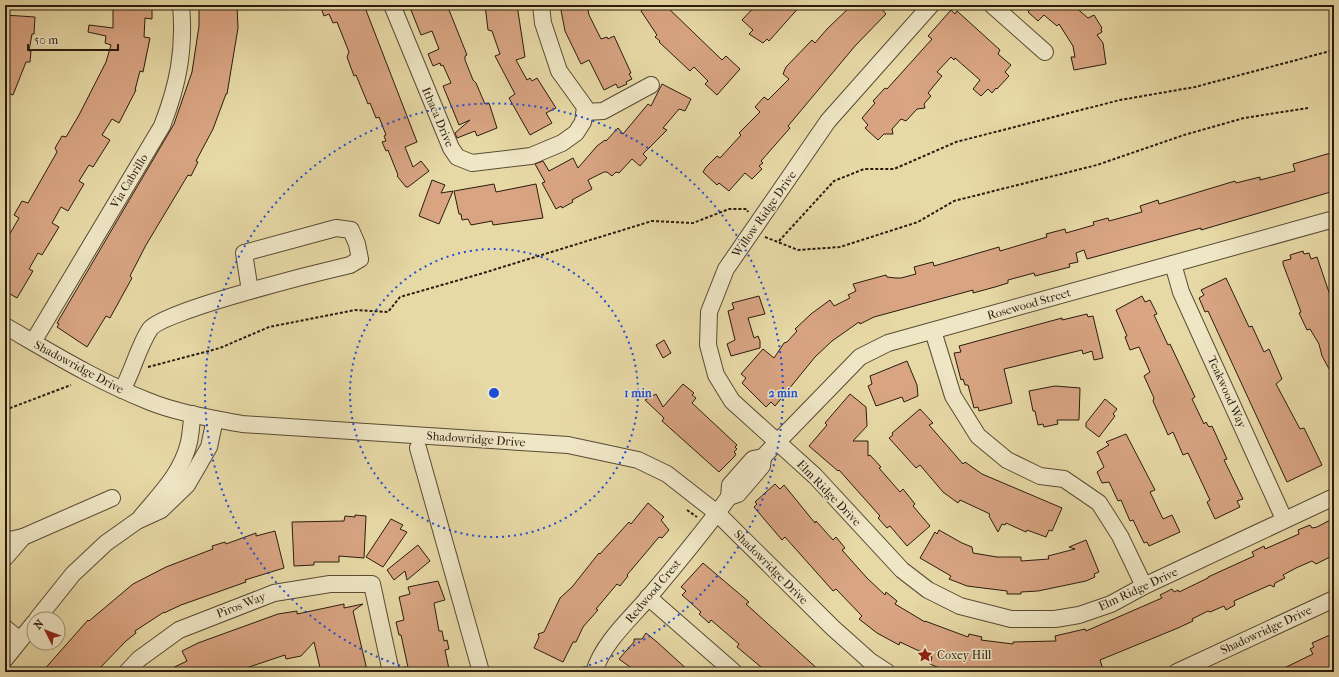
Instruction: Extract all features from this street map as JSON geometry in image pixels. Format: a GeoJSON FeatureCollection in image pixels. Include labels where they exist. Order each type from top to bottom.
{"type":"FeatureCollection","features":[{"type":"Feature","properties":{"kind":"street","name":"Via Cabrillo"},"geometry":{"type":"LineString","coordinates":[[33,342],[162,126],[172,99],[182,59],[184,32],[181,5]]}},
{"type":"Feature","properties":{"kind":"street","name":"Ithaca Drive"},"geometry":{"type":"LineString","coordinates":[[392,5],[451,148],[457,157],[472,163],[531,156],[562,143],[576,133],[583,122],[585,112]]}},
{"type":"Feature","properties":{"kind":"street"},"geometry":{"type":"LineString","coordinates":[[541,5],[543,23],[559,71],[586,107],[585,112],[603,111],[651,84]]}},
{"type":"Feature","properties":{"kind":"street","name":"Willow Ridge Drive"},"geometry":{"type":"LineString","coordinates":[[777,442],[732,401],[716,375],[708,345],[708,312],[726,269],[828,121],[931,5]]}},
{"type":"Feature","properties":{"kind":"street"},"geometry":{"type":"LineString","coordinates":[[992,5],[1045,52]]}},
{"type":"Feature","properties":{"kind":"street","name":"Rosewood Street"},"geometry":{"type":"LineString","coordinates":[[717,513],[729,497],[738,494],[762,466],[763,456],[860,357],[888,343],[933,332],[1334,219]]}},
{"type":"Feature","properties":{"kind":"street"},"geometry":{"type":"LineString","coordinates":[[122,390],[151,328],[162,320],[250,292],[350,265],[360,259],[357,244],[351,230],[336,228],[244,253],[250,292]]}},
{"type":"Feature","properties":{"kind":"street","name":"Teakwood Way"},"geometry":{"type":"LineString","coordinates":[[1173,264],[1181,292],[1284,519]]}},
{"type":"Feature","properties":{"kind":"street","name":"Shadowridge Drive"},"geometry":{"type":"LineString","coordinates":[[5,326],[91,376],[149,402],[215,419],[250,424],[568,445],[638,460],[667,474],[717,513],[833,628],[870,661],[887,672]]}},
{"type":"Feature","properties":{"kind":"street"},"geometry":{"type":"LineString","coordinates":[[933,332],[953,396],[978,436],[1007,460],[1040,476],[1064,479],[1098,503],[1120,536],[1144,586]]}},
{"type":"Feature","properties":{"kind":"street"},"geometry":{"type":"LineString","coordinates":[[137,522],[173,478],[180,467],[189,442],[193,414]]}},
{"type":"Feature","properties":{"kind":"street"},"geometry":{"type":"LineString","coordinates":[[43,611],[73,574],[106,543],[137,522],[161,510],[187,485],[209,447],[215,419]]}},
{"type":"Feature","properties":{"kind":"street","name":"Elm Ridge Drive"},"geometry":{"type":"LineString","coordinates":[[777,442],[815,476],[902,570],[928,590],[960,606],[1011,620],[1055,619],[1079,615],[1111,604],[1144,586],[1284,519],[1334,497]]}},
{"type":"Feature","properties":{"kind":"street"},"geometry":{"type":"LineString","coordinates":[[418,448],[481,672]]}},
{"type":"Feature","properties":{"kind":"street"},"geometry":{"type":"LineString","coordinates":[[173,478],[187,485]]}},
{"type":"Feature","properties":{"kind":"street"},"geometry":{"type":"LineString","coordinates":[[5,541],[23,537],[112,498]]}},
{"type":"Feature","properties":{"kind":"street","name":"Redwood Crest"},"geometry":{"type":"LineString","coordinates":[[594,672],[597,662],[612,639],[717,513]]}},
{"type":"Feature","properties":{"kind":"street"},"geometry":{"type":"LineString","coordinates":[[5,558],[23,537]]}},
{"type":"Feature","properties":{"kind":"street","name":"Piros Way"},"geometry":{"type":"LineString","coordinates":[[127,672],[139,659],[179,630],[274,592],[330,584],[372,584],[391,672]]}},
{"type":"Feature","properties":{"kind":"street"},"geometry":{"type":"LineString","coordinates":[[648,597],[734,672]]}},
{"type":"Feature","properties":{"kind":"street","name":"Shadowridge Drive"},"geometry":{"type":"LineString","coordinates":[[1177,672],[1334,598]]}},
{"type":"Feature","properties":{"kind":"street"},"geometry":{"type":"LineString","coordinates":[[5,628],[20,640]]}},
{"type":"Feature","properties":{"kind":"street"},"geometry":{"type":"LineString","coordinates":[[5,659],[26,633]]}},
{"type":"Feature","properties":{"kind":"path"},"geometry":{"type":"LineString","coordinates":[[779,242],[834,181],[864,169],[894,169],[956,142],[1120,100],[1195,87],[1334,50]]}},
{"type":"Feature","properties":{"kind":"path"},"geometry":{"type":"LineString","coordinates":[[147,367],[220,348],[269,327],[355,310],[388,312],[400,297],[652,221],[693,223],[729,209],[742,208],[746,209],[766,237],[798,250],[840,247],[918,222],[954,201],[1097,165],[1184,135],[1244,118],[1308,108]]}},
{"type":"Feature","properties":{"kind":"path"},"geometry":{"type":"LineString","coordinates":[[5,410],[71,385]]}},
{"type":"Feature","properties":{"kind":"building"},"geometry":{"type":"Polygon","coordinates":[[[320,5],[364,5],[417,142],[405,147],[413,167],[421,161],[429,171],[408,187],[406,187],[397,176],[398,175],[388,150],[386,151],[382,142],[386,141],[384,136],[386,135],[379,117],[376,118],[370,103],[368,104],[356,75],[354,76],[347,57],[349,52],[337,22],[333,23],[329,14],[324,16],[320,5]]]}},
{"type":"Feature","properties":{"kind":"building"},"geometry":{"type":"Polygon","coordinates":[[[409,5],[447,5],[467,55],[465,56],[465,60],[473,80],[476,83],[485,104],[489,103],[497,128],[477,136],[475,131],[457,138],[455,133],[470,120],[459,125],[443,86],[451,83],[443,65],[441,66],[440,63],[433,66],[428,54],[439,49],[432,31],[421,35],[409,5]]]}},
{"type":"Feature","properties":{"kind":"building"},"geometry":{"type":"Polygon","coordinates":[[[485,5],[517,5],[525,57],[516,60],[527,80],[530,78],[532,81],[537,78],[556,108],[546,113],[552,123],[530,135],[509,98],[515,94],[495,56],[500,54],[492,31],[488,30],[485,5]]]}},
{"type":"Feature","properties":{"kind":"building"},"geometry":{"type":"Polygon","coordinates":[[[560,5],[587,5],[589,15],[601,39],[607,37],[608,39],[614,36],[631,73],[629,74],[632,79],[626,82],[627,84],[618,88],[616,84],[604,90],[589,60],[581,64],[565,31],[560,5]]]}},
{"type":"Feature","properties":{"kind":"building"},"geometry":{"type":"Polygon","coordinates":[[[643,5],[665,5],[722,60],[726,56],[740,69],[717,95],[705,84],[708,81],[694,67],[690,71],[659,42],[660,41],[655,37],[657,35],[641,11],[645,8],[643,5]]]}},
{"type":"Feature","properties":{"kind":"building"},"geometry":{"type":"Polygon","coordinates":[[[756,5],[801,5],[769,41],[767,39],[763,43],[749,34],[753,30],[742,20],[756,5]]]}},
{"type":"Feature","properties":{"kind":"building"},"geometry":{"type":"Polygon","coordinates":[[[852,5],[878,5],[886,14],[855,46],[788,126],[790,128],[761,161],[763,163],[759,166],[762,169],[752,179],[745,173],[729,191],[719,183],[717,185],[703,172],[706,167],[717,156],[720,158],[741,135],[739,133],[760,112],[755,107],[764,97],[768,100],[789,79],[783,74],[786,67],[812,40],[815,43],[852,5]]]}},
{"type":"Feature","properties":{"kind":"building"},"geometry":{"type":"Polygon","coordinates":[[[1033,5],[1073,5],[1088,18],[1094,15],[1102,28],[1102,32],[1097,35],[1103,43],[1106,64],[1074,70],[1071,57],[1075,57],[1073,46],[1059,24],[1057,26],[1044,15],[1038,21],[1028,12],[1033,5]]]}},
{"type":"Feature","properties":{"kind":"building"},"geometry":{"type":"Polygon","coordinates":[[[113,6],[152,6],[152,19],[145,18],[144,37],[150,38],[143,72],[140,71],[136,90],[119,123],[112,119],[102,135],[110,140],[93,167],[89,165],[79,181],[84,184],[68,211],[61,207],[52,223],[59,227],[42,255],[38,253],[29,269],[33,271],[17,298],[5,291],[5,242],[19,218],[14,215],[22,201],[28,203],[57,152],[55,148],[62,136],[66,137],[106,62],[111,45],[105,43],[106,36],[88,32],[89,25],[113,28],[113,6]]]}},
{"type":"Feature","properties":{"kind":"building"},"geometry":{"type":"Polygon","coordinates":[[[199,6],[237,6],[238,28],[227,94],[213,129],[196,161],[198,162],[191,176],[188,175],[146,245],[130,276],[132,278],[110,318],[106,316],[87,347],[57,327],[59,324],[57,323],[174,124],[192,72],[199,26],[199,6]]]}},
{"type":"Feature","properties":{"kind":"building"},"geometry":{"type":"Polygon","coordinates":[[[951,10],[955,14],[957,11],[1000,50],[998,54],[1011,65],[1005,72],[1009,76],[992,93],[988,89],[981,96],[973,89],[980,80],[955,58],[954,60],[951,57],[937,72],[942,76],[928,93],[931,96],[924,104],[925,108],[917,109],[906,121],[901,119],[892,129],[893,134],[884,134],[878,140],[865,128],[868,125],[862,118],[875,103],[873,101],[885,88],[887,89],[932,39],[928,36],[951,10]]]}},
{"type":"Feature","properties":{"kind":"building"},"geometry":{"type":"Polygon","coordinates":[[[5,15],[35,17],[34,34],[32,34],[29,51],[31,51],[30,62],[26,62],[13,95],[5,92],[5,15]]]}},
{"type":"Feature","properties":{"kind":"building"},"geometry":{"type":"Polygon","coordinates":[[[662,84],[691,99],[685,111],[679,109],[663,128],[667,130],[643,154],[647,158],[640,166],[632,159],[619,173],[616,172],[612,176],[607,172],[604,172],[588,180],[592,189],[572,200],[573,202],[562,208],[561,206],[556,209],[542,183],[545,182],[535,164],[543,161],[549,171],[573,158],[578,168],[597,146],[605,140],[606,141],[618,128],[623,134],[648,104],[651,106],[662,84]]]}},
{"type":"Feature","properties":{"kind":"building"},"geometry":{"type":"Polygon","coordinates":[[[1334,152],[1334,191],[1201,230],[1201,228],[1087,259],[1084,250],[1076,253],[1078,262],[1069,264],[1070,267],[1035,276],[1034,273],[1008,280],[1008,283],[995,287],[973,293],[973,290],[874,317],[860,324],[859,322],[832,341],[815,357],[775,406],[771,402],[766,407],[742,383],[746,378],[741,374],[763,349],[774,358],[784,343],[787,342],[797,331],[795,329],[811,314],[830,300],[834,306],[850,298],[848,295],[856,291],[853,284],[886,275],[887,277],[901,278],[916,274],[914,267],[933,262],[934,266],[999,247],[1000,251],[1047,237],[1046,234],[1065,229],[1066,233],[1094,225],[1093,222],[1108,218],[1109,221],[1142,212],[1140,206],[1158,200],[1159,204],[1235,181],[1236,183],[1260,177],[1260,180],[1295,171],[1293,164],[1334,152]]]}},
{"type":"Feature","properties":{"kind":"building"},"geometry":{"type":"Polygon","coordinates":[[[432,180],[445,185],[441,193],[453,191],[439,224],[419,216],[432,180]]]}},
{"type":"Feature","properties":{"kind":"building"},"geometry":{"type":"Polygon","coordinates":[[[494,184],[496,192],[536,184],[543,218],[493,225],[492,221],[471,225],[468,219],[462,220],[461,214],[459,214],[454,191],[494,184]]]}},
{"type":"Feature","properties":{"kind":"building"},"geometry":{"type":"Polygon","coordinates":[[[1303,251],[1304,254],[1309,253],[1311,259],[1317,257],[1334,307],[1334,318],[1330,319],[1334,327],[1334,378],[1322,356],[1319,344],[1310,329],[1307,330],[1299,313],[1301,312],[1283,264],[1283,261],[1291,259],[1290,255],[1303,251]]]}},
{"type":"Feature","properties":{"kind":"building"},"geometry":{"type":"Polygon","coordinates":[[[1226,278],[1249,327],[1252,326],[1264,352],[1269,349],[1282,379],[1276,384],[1300,429],[1304,428],[1322,465],[1287,482],[1208,311],[1205,312],[1199,298],[1204,295],[1201,290],[1226,278]]]}},
{"type":"Feature","properties":{"kind":"building"},"geometry":{"type":"Polygon","coordinates":[[[759,296],[765,314],[748,318],[754,338],[758,336],[760,341],[760,348],[731,356],[727,344],[735,340],[728,311],[734,309],[732,303],[759,296]]]}},
{"type":"Feature","properties":{"kind":"building"},"geometry":{"type":"Polygon","coordinates":[[[1142,296],[1145,302],[1150,300],[1157,314],[1154,315],[1168,345],[1170,344],[1195,397],[1192,399],[1204,424],[1206,422],[1209,427],[1212,426],[1227,459],[1224,460],[1243,499],[1237,501],[1240,507],[1215,519],[1207,502],[1210,500],[1188,453],[1183,455],[1173,432],[1168,435],[1144,376],[1150,372],[1139,347],[1130,350],[1125,337],[1127,336],[1116,310],[1142,296]]]}},
{"type":"Feature","properties":{"kind":"building"},"geometry":{"type":"Polygon","coordinates":[[[1087,314],[1088,317],[1093,316],[1103,358],[1094,360],[1092,351],[1083,354],[1082,350],[1004,369],[1012,403],[979,411],[978,407],[974,408],[968,385],[965,385],[963,379],[961,380],[954,353],[961,352],[959,346],[1062,318],[1062,320],[1087,314]]]}},
{"type":"Feature","properties":{"kind":"building"},"geometry":{"type":"Polygon","coordinates":[[[664,340],[671,353],[663,358],[656,345],[664,340]]]}},
{"type":"Feature","properties":{"kind":"building"},"geometry":{"type":"Polygon","coordinates":[[[907,361],[917,385],[918,396],[904,402],[902,397],[876,406],[868,386],[872,384],[870,376],[907,361]]]}},
{"type":"Feature","properties":{"kind":"building"},"geometry":{"type":"Polygon","coordinates":[[[683,384],[694,393],[692,395],[696,398],[692,403],[737,445],[735,447],[737,449],[734,452],[736,454],[734,457],[719,472],[662,421],[664,418],[645,400],[656,394],[663,407],[683,384]]]}},
{"type":"Feature","properties":{"kind":"building"},"geometry":{"type":"Polygon","coordinates":[[[1055,386],[1080,388],[1079,420],[1057,420],[1058,424],[1044,427],[1043,424],[1038,425],[1035,411],[1033,411],[1029,391],[1055,386]]]}},
{"type":"Feature","properties":{"kind":"building"},"geometry":{"type":"Polygon","coordinates":[[[850,394],[866,407],[867,426],[853,441],[868,441],[868,456],[870,455],[881,467],[879,468],[900,492],[903,489],[915,504],[913,506],[930,526],[907,546],[890,526],[887,528],[878,518],[880,516],[839,470],[838,471],[809,446],[827,425],[825,423],[850,394]]]}},
{"type":"Feature","properties":{"kind":"building"},"geometry":{"type":"Polygon","coordinates":[[[1105,399],[1117,409],[1113,414],[1115,416],[1099,437],[1086,427],[1086,423],[1105,399]]]}},
{"type":"Feature","properties":{"kind":"building"},"geometry":{"type":"Polygon","coordinates":[[[920,409],[933,423],[929,425],[963,464],[965,462],[982,474],[1062,508],[1052,531],[1049,530],[1046,537],[1027,530],[1026,532],[1006,523],[1005,525],[1002,524],[998,532],[989,516],[990,514],[960,500],[958,503],[943,492],[920,465],[916,468],[889,438],[893,435],[892,433],[920,409]]]}},
{"type":"Feature","properties":{"kind":"building"},"geometry":{"type":"Polygon","coordinates":[[[1126,434],[1155,490],[1150,492],[1163,519],[1172,515],[1180,532],[1149,546],[1147,542],[1144,543],[1133,520],[1130,521],[1121,500],[1118,501],[1109,482],[1102,483],[1097,472],[1104,467],[1097,452],[1109,445],[1106,442],[1126,434]]]}},
{"type":"Feature","properties":{"kind":"building"},"geometry":{"type":"Polygon","coordinates":[[[775,484],[780,489],[784,485],[815,523],[816,521],[833,540],[836,537],[845,548],[842,550],[867,578],[885,595],[886,592],[897,601],[895,604],[925,622],[968,637],[969,634],[982,637],[981,640],[1013,644],[1013,642],[1056,641],[1055,636],[1085,629],[1086,631],[1162,598],[1160,595],[1172,589],[1174,592],[1178,590],[1179,592],[1254,556],[1252,552],[1264,546],[1265,549],[1299,534],[1298,530],[1310,525],[1312,528],[1317,527],[1334,518],[1334,555],[1316,564],[1312,561],[1296,568],[1283,575],[1285,578],[1275,583],[1274,587],[1270,585],[1234,601],[1235,605],[1226,610],[1224,606],[1210,612],[1208,611],[1192,619],[1193,621],[1178,628],[1100,660],[1104,672],[968,672],[947,668],[946,671],[930,664],[932,657],[900,642],[899,645],[877,633],[859,619],[862,616],[836,589],[833,591],[785,537],[782,540],[754,507],[757,504],[755,502],[775,484]]]}},
{"type":"Feature","properties":{"kind":"building"},"geometry":{"type":"Polygon","coordinates":[[[648,503],[664,517],[661,520],[669,530],[662,538],[659,537],[627,575],[628,576],[620,586],[617,584],[596,609],[598,610],[583,627],[576,642],[573,642],[563,662],[534,648],[539,637],[538,634],[544,632],[560,598],[572,587],[599,553],[600,554],[629,522],[631,524],[648,503]]]}},
{"type":"Feature","properties":{"kind":"building"},"geometry":{"type":"Polygon","coordinates":[[[355,515],[366,516],[364,558],[339,556],[339,562],[314,562],[314,565],[294,566],[292,522],[344,521],[345,516],[355,517],[355,515]]]}},
{"type":"Feature","properties":{"kind":"building"},"geometry":{"type":"Polygon","coordinates":[[[391,519],[403,525],[400,529],[407,532],[383,567],[366,557],[391,519]]]}},
{"type":"Feature","properties":{"kind":"building"},"geometry":{"type":"Polygon","coordinates":[[[939,530],[972,547],[973,553],[997,557],[1021,557],[1021,561],[1049,559],[1048,556],[1075,549],[1069,547],[1086,540],[1099,572],[1094,574],[1095,577],[1086,581],[1038,591],[1021,592],[1021,594],[1007,594],[1007,591],[967,586],[949,579],[951,576],[920,558],[935,532],[937,534],[939,530]]]}},
{"type":"Feature","properties":{"kind":"building"},"geometry":{"type":"Polygon","coordinates":[[[275,531],[284,568],[245,580],[246,582],[164,612],[135,631],[136,633],[126,641],[96,672],[82,672],[78,668],[75,672],[42,672],[61,651],[66,651],[66,645],[88,620],[89,621],[133,584],[166,567],[213,549],[212,546],[225,542],[226,544],[256,533],[256,536],[275,531]]]}},
{"type":"Feature","properties":{"kind":"building"},"geometry":{"type":"Polygon","coordinates":[[[418,545],[430,561],[407,580],[405,571],[394,580],[387,570],[418,545]]]}},
{"type":"Feature","properties":{"kind":"building"},"geometry":{"type":"Polygon","coordinates":[[[703,563],[749,602],[746,604],[821,672],[767,672],[737,647],[739,644],[711,620],[709,623],[699,614],[701,612],[682,595],[686,591],[681,587],[703,563]]]}},
{"type":"Feature","properties":{"kind":"building"},"geometry":{"type":"Polygon","coordinates":[[[438,581],[445,600],[434,603],[439,631],[442,631],[444,641],[447,640],[449,649],[445,650],[449,669],[443,670],[444,672],[409,672],[401,635],[399,635],[396,622],[404,620],[399,597],[410,594],[408,587],[438,581]]]}},
{"type":"Feature","properties":{"kind":"building"},"geometry":{"type":"Polygon","coordinates":[[[344,604],[344,608],[363,604],[353,611],[367,670],[321,672],[314,642],[301,656],[286,659],[285,655],[234,672],[164,672],[187,661],[182,651],[198,643],[278,614],[297,611],[297,614],[344,604]]]}},
{"type":"Feature","properties":{"kind":"building"},"geometry":{"type":"Polygon","coordinates":[[[646,633],[690,672],[637,672],[619,659],[634,642],[634,639],[642,639],[646,633]]]}},
{"type":"Feature","properties":{"kind":"building"},"geometry":{"type":"Polygon","coordinates":[[[1332,634],[1334,639],[1334,672],[1276,672],[1313,654],[1310,649],[1314,647],[1312,643],[1332,634]]]}},
{"type":"Feature","properties":{"kind":"place","name":"Coxey Hill"},"geometry":{"type":"Point","coordinates":[925,655]}}]}
